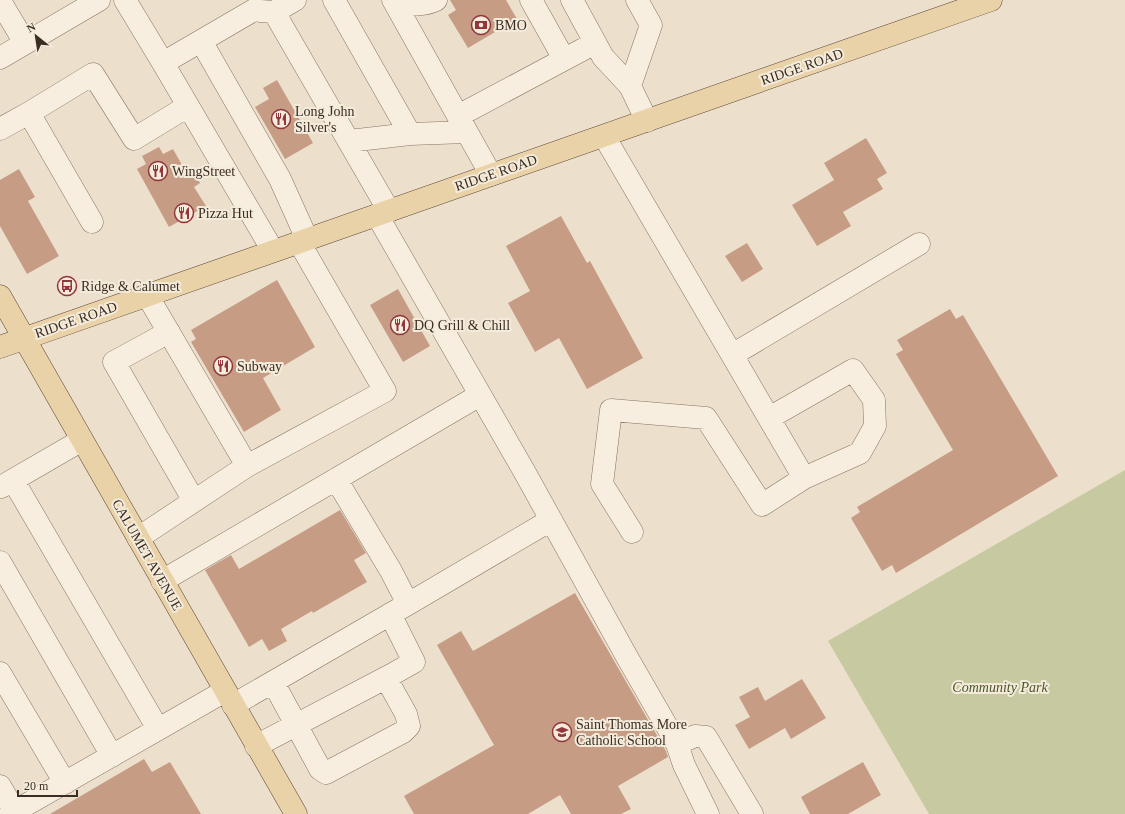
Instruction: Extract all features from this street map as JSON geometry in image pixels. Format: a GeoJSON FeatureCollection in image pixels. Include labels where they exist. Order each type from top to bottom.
{"type":"FeatureCollection","features":[{"type":"Feature","properties":{"kind":"main road","name":"RIDGE ROAD"},"geometry":{"type":"LineString","coordinates":[[0,347],[647,121],[950,7],[991,0]]}},
{"type":"Feature","properties":{"kind":"main road","name":"CALUMET AVENUE"},"geometry":{"type":"LineString","coordinates":[[0,296],[296,814]]}},
{"type":"Feature","properties":{"kind":"lane"},"geometry":{"type":"LineString","coordinates":[[0,58],[99,0]]}},
{"type":"Feature","properties":{"kind":"lane"},"geometry":{"type":"LineString","coordinates":[[125,0],[273,252]]}},
{"type":"Feature","properties":{"kind":"lane"},"geometry":{"type":"LineString","coordinates":[[163,63],[259,7],[295,0]]}},
{"type":"Feature","properties":{"kind":"lane"},"geometry":{"type":"LineString","coordinates":[[334,0],[410,134]]}},
{"type":"Feature","properties":{"kind":"lane"},"geometry":{"type":"LineString","coordinates":[[393,0],[491,175]]}},
{"type":"Feature","properties":{"kind":"lane"},"geometry":{"type":"LineString","coordinates":[[402,0],[411,4],[421,5],[436,0]]}},
{"type":"Feature","properties":{"kind":"lane"},"geometry":{"type":"LineString","coordinates":[[531,0],[564,59]]}},
{"type":"Feature","properties":{"kind":"lane"},"geometry":{"type":"LineString","coordinates":[[572,0],[603,57],[630,86],[647,121]]}},
{"type":"Feature","properties":{"kind":"lane"},"geometry":{"type":"LineString","coordinates":[[630,86],[651,25],[637,0]]}},
{"type":"Feature","properties":{"kind":"lane"},"geometry":{"type":"LineString","coordinates":[[0,1],[25,43]]}},
{"type":"Feature","properties":{"kind":"lane"},"geometry":{"type":"LineString","coordinates":[[259,7],[349,141],[383,213],[480,395],[677,744],[684,765],[708,814]]}},
{"type":"Feature","properties":{"kind":"lane"},"geometry":{"type":"LineString","coordinates":[[138,538],[247,466],[384,391],[303,241],[280,179],[201,41]]}},
{"type":"Feature","properties":{"kind":"lane"},"geometry":{"type":"LineString","coordinates":[[349,141],[410,134],[462,124],[564,59],[595,43]]}},
{"type":"Feature","properties":{"kind":"lane"},"geometry":{"type":"LineString","coordinates":[[0,129],[93,74],[134,139],[188,106]]}},
{"type":"Feature","properties":{"kind":"lane"},"geometry":{"type":"LineString","coordinates":[[29,113],[92,222]]}},
{"type":"Feature","properties":{"kind":"lane"},"geometry":{"type":"LineString","coordinates":[[604,136],[804,478]]}},
{"type":"Feature","properties":{"kind":"lane"},"geometry":{"type":"LineString","coordinates":[[732,355],[919,244]]}},
{"type":"Feature","properties":{"kind":"lane"},"geometry":{"type":"LineString","coordinates":[[148,295],[247,466]]}},
{"type":"Feature","properties":{"kind":"lane"},"geometry":{"type":"LineString","coordinates":[[169,332],[114,362],[194,501]]}},
{"type":"Feature","properties":{"kind":"lane"},"geometry":{"type":"LineString","coordinates":[[632,532],[602,484],[611,410],[706,418],[762,504],[804,478],[860,453],[875,426],[874,400],[853,370],[769,418]]}},
{"type":"Feature","properties":{"kind":"lane"},"geometry":{"type":"LineString","coordinates":[[162,581],[480,395]]}},
{"type":"Feature","properties":{"kind":"lane"},"geometry":{"type":"LineString","coordinates":[[82,440],[6,484],[158,729]]}},
{"type":"Feature","properties":{"kind":"lane"},"geometry":{"type":"LineString","coordinates":[[256,746],[414,662],[399,609],[391,571],[336,479]]}},
{"type":"Feature","properties":{"kind":"lane"},"geometry":{"type":"LineString","coordinates":[[0,786],[13,813],[158,729],[229,698],[273,682],[551,520]]}},
{"type":"Feature","properties":{"kind":"lane"},"geometry":{"type":"LineString","coordinates":[[0,562],[112,756]]}},
{"type":"Feature","properties":{"kind":"lane"},"geometry":{"type":"LineString","coordinates":[[0,673],[65,783]]}},
{"type":"Feature","properties":{"kind":"lane"},"geometry":{"type":"LineString","coordinates":[[273,682],[320,769],[326,773],[403,732],[409,726],[406,714],[386,678]]}},
{"type":"Feature","properties":{"kind":"lane"},"geometry":{"type":"LineString","coordinates":[[677,744],[695,736],[706,737],[752,814]]}},
{"type":"Feature","properties":{"kind":"green space","name":"Community Park"},"geometry":{"type":"Polygon","coordinates":[[[1125,470],[1125,814],[929,814],[828,641],[1125,470]]]}},
{"type":"Feature","properties":{"kind":"building","name":"BMO"},"geometry":{"type":"Polygon","coordinates":[[[450,0],[506,0],[517,19],[468,48],[448,15],[456,10],[450,0]]]}},
{"type":"Feature","properties":{"kind":"building","name":"Long John Silver's"},"geometry":{"type":"Polygon","coordinates":[[[277,80],[313,143],[285,159],[255,107],[269,99],[263,88],[277,80]]]}},
{"type":"Feature","properties":{"kind":"building"},"geometry":{"type":"Polygon","coordinates":[[[866,138],[887,173],[877,179],[883,189],[843,212],[851,226],[817,246],[792,205],[834,180],[824,163],[866,138]]]}},
{"type":"Feature","properties":{"kind":"building"},"geometry":{"type":"Polygon","coordinates":[[[159,147],[163,154],[173,149],[186,172],[192,168],[200,183],[194,187],[206,206],[169,227],[137,169],[146,164],[142,156],[159,147]]]}},
{"type":"Feature","properties":{"kind":"building"},"geometry":{"type":"Polygon","coordinates":[[[19,169],[35,197],[28,201],[59,256],[27,274],[0,226],[0,180],[19,169]]]}},
{"type":"Feature","properties":{"kind":"building"},"geometry":{"type":"Polygon","coordinates":[[[561,216],[587,263],[590,261],[643,358],[587,389],[559,338],[535,352],[508,303],[530,291],[506,246],[561,216]]]}},
{"type":"Feature","properties":{"kind":"building"},"geometry":{"type":"Polygon","coordinates":[[[747,243],[763,269],[742,282],[725,256],[747,243]]]}},
{"type":"Feature","properties":{"kind":"building"},"geometry":{"type":"Polygon","coordinates":[[[277,280],[315,347],[263,378],[281,410],[244,432],[191,342],[196,339],[191,330],[277,280]]]}},
{"type":"Feature","properties":{"kind":"building","name":"DQ Grill & Chill"},"geometry":{"type":"Polygon","coordinates":[[[398,289],[430,346],[403,362],[370,305],[398,289]]]}},
{"type":"Feature","properties":{"kind":"building"},"geometry":{"type":"Polygon","coordinates":[[[950,309],[956,319],[963,315],[1058,476],[896,573],[892,565],[882,571],[851,518],[860,512],[857,507],[953,450],[896,354],[903,350],[897,340],[950,309]]]}},
{"type":"Feature","properties":{"kind":"building"},"geometry":{"type":"Polygon","coordinates":[[[340,510],[366,553],[354,560],[367,582],[313,613],[312,611],[281,629],[287,641],[269,651],[262,639],[249,647],[205,570],[231,555],[239,569],[340,510]]]}},
{"type":"Feature","properties":{"kind":"building"},"geometry":{"type":"Polygon","coordinates":[[[575,593],[666,751],[668,757],[618,786],[631,809],[621,814],[571,814],[560,795],[528,814],[414,814],[404,796],[494,745],[437,645],[461,631],[473,651],[575,593]]]}},
{"type":"Feature","properties":{"kind":"building"},"geometry":{"type":"Polygon","coordinates":[[[802,679],[826,718],[791,739],[785,728],[749,749],[735,725],[750,717],[739,697],[758,687],[765,701],[802,679]]]}},
{"type":"Feature","properties":{"kind":"building"},"geometry":{"type":"Polygon","coordinates":[[[144,759],[152,772],[170,762],[201,814],[50,814],[144,759]]]}},
{"type":"Feature","properties":{"kind":"building"},"geometry":{"type":"Polygon","coordinates":[[[863,762],[881,795],[848,814],[810,814],[801,797],[863,762]]]}},
{"type":"Feature","properties":{"kind":"place","name":"BMO"},"geometry":{"type":"Point","coordinates":[481,25]}},
{"type":"Feature","properties":{"kind":"place","name":"Long John Silver's"},"geometry":{"type":"Point","coordinates":[281,119]}},
{"type":"Feature","properties":{"kind":"place","name":"WingStreet"},"geometry":{"type":"Point","coordinates":[158,171]}},
{"type":"Feature","properties":{"kind":"place","name":"Pizza Hut"},"geometry":{"type":"Point","coordinates":[184,213]}},
{"type":"Feature","properties":{"kind":"place","name":"Ridge & Calumet"},"geometry":{"type":"Point","coordinates":[67,286]}},
{"type":"Feature","properties":{"kind":"place","name":"DQ Grill & Chill"},"geometry":{"type":"Point","coordinates":[400,325]}},
{"type":"Feature","properties":{"kind":"place","name":"Subway"},"geometry":{"type":"Point","coordinates":[223,366]}},
{"type":"Feature","properties":{"kind":"place","name":"Saint Thomas More Catholic School"},"geometry":{"type":"Point","coordinates":[562,732]}}]}
